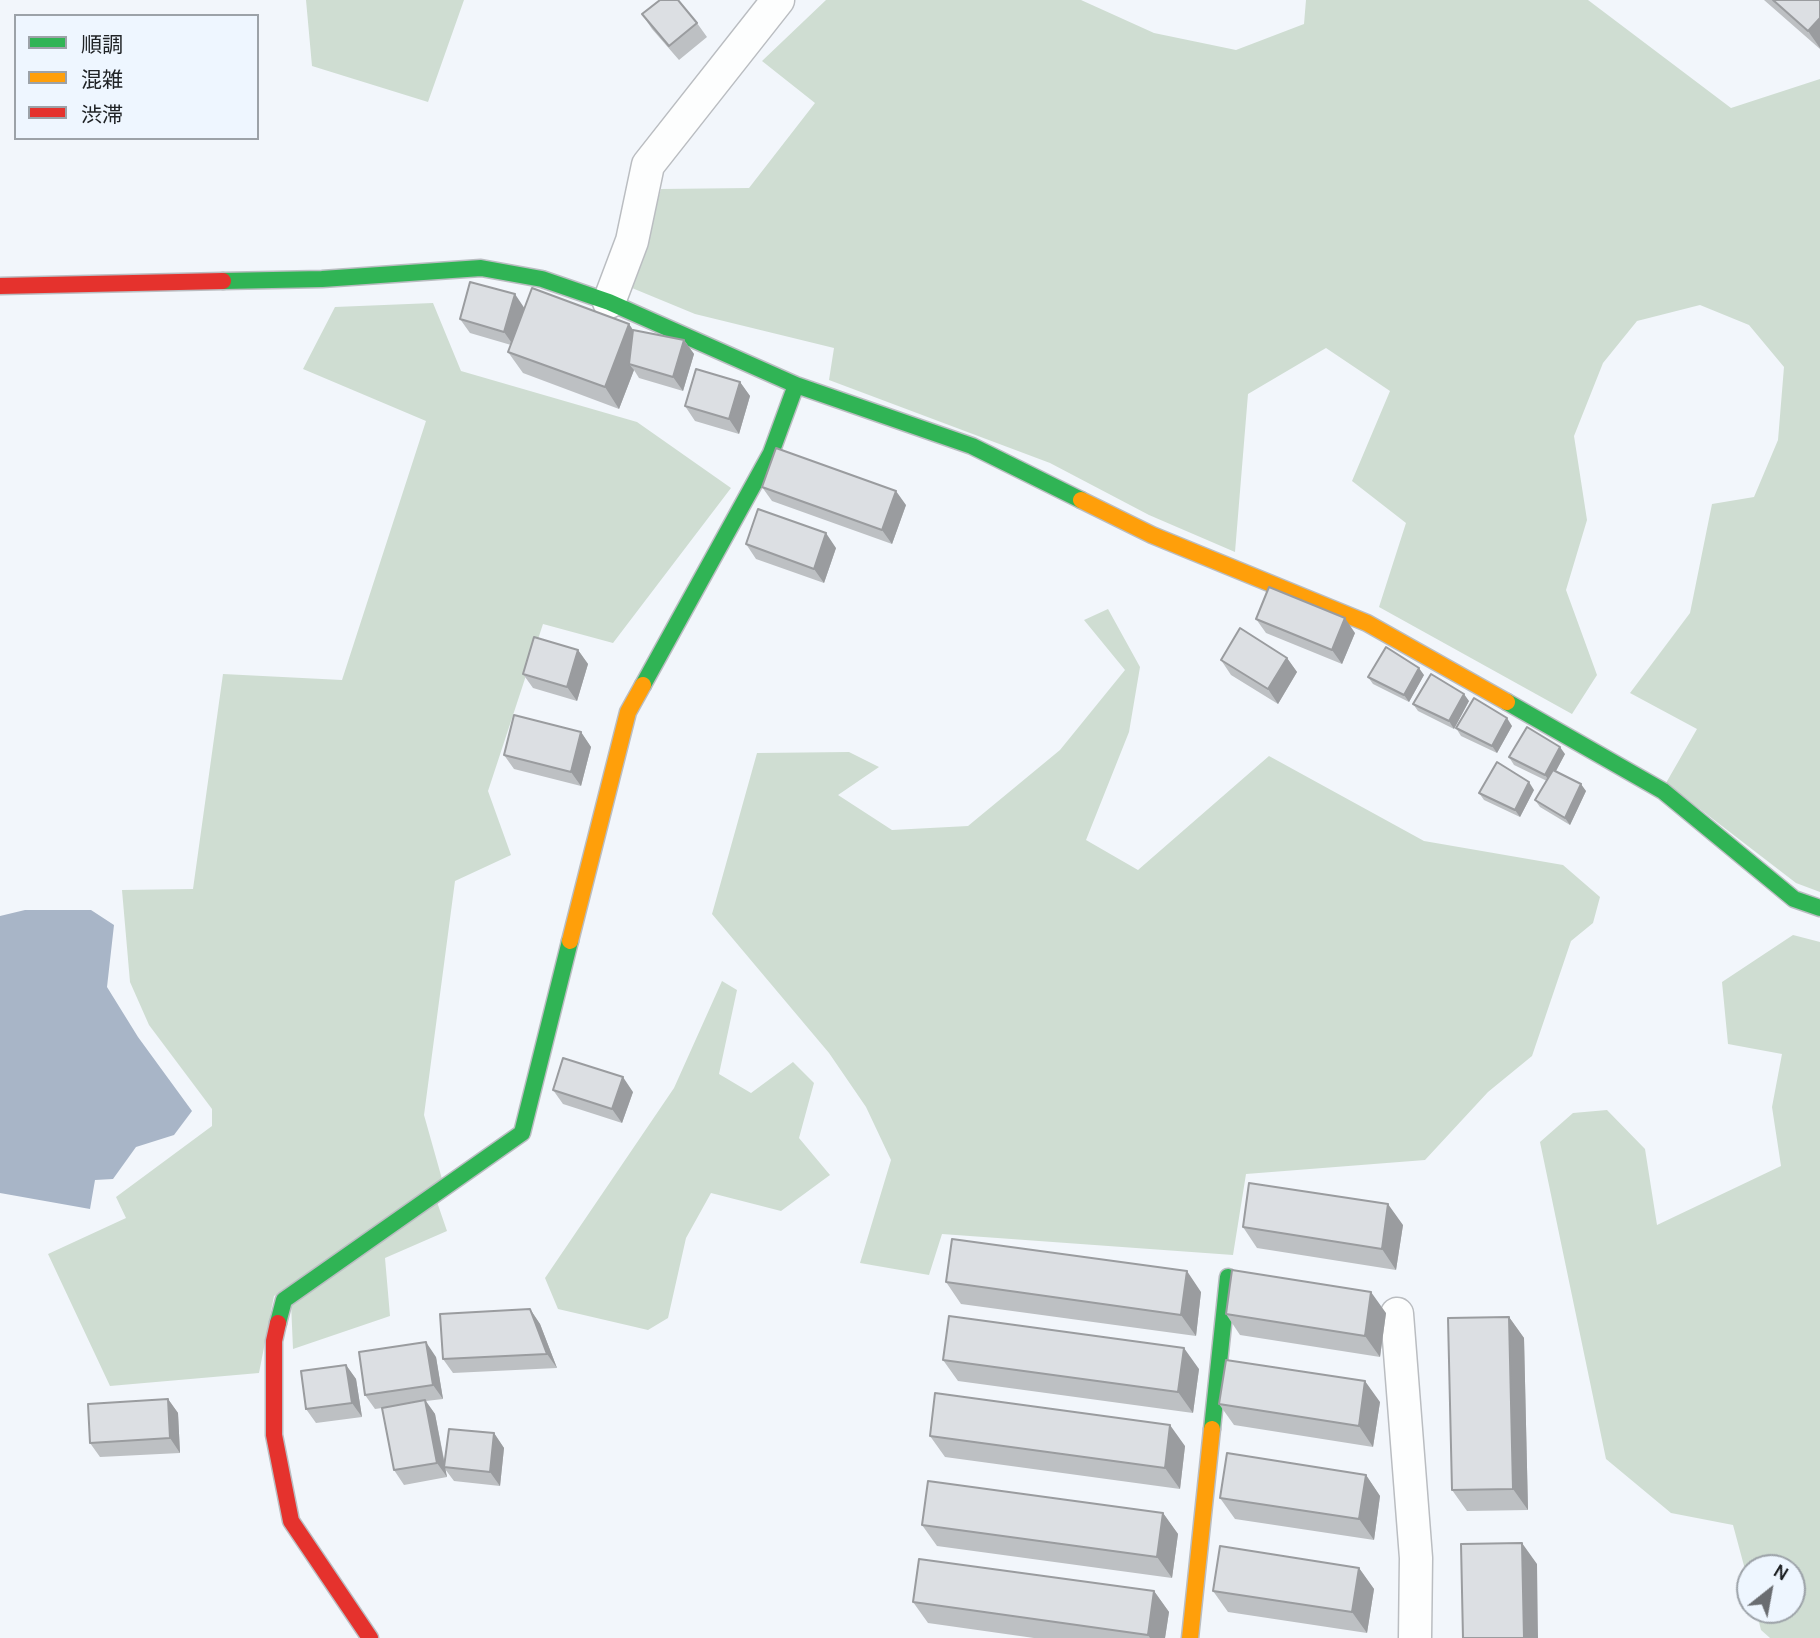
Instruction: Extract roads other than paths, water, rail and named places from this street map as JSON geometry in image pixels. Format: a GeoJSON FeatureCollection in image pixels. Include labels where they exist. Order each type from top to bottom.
{"type":"FeatureCollection","features":[{"type":"Feature","properties":{"kind":"street"},"geometry":{"type":"LineString","coordinates":[[609,302],[632,241],[648,165],[778,0]]}},
{"type":"Feature","properties":{"kind":"street"},"geometry":{"type":"LineString","coordinates":[[0,286],[322,279],[481,268],[542,279],[609,302],[796,385],[972,446],[1152,535],[1367,623],[1663,791],[1794,900],[1820,908]]}},
{"type":"Feature","properties":{"kind":"street"},"geometry":{"type":"LineString","coordinates":[[370,1638],[291,1521],[274,1435],[274,1341],[284,1300],[522,1133],[628,712],[771,453],[796,385]]}},
{"type":"Feature","properties":{"kind":"street"},"geometry":{"type":"LineString","coordinates":[[1190,1638],[1228,1277]]}},
{"type":"Feature","properties":{"kind":"street"},"geometry":{"type":"LineString","coordinates":[[1397,1314],[1416,1558],[1415,1638]]}},
{"type":"Feature","properties":{"kind":"water"},"geometry":{"type":"Polygon","coordinates":[[[25,910],[91,910],[114,925],[107,987],[138,1037],[192,1111],[174,1135],[136,1147],[113,1179],[95,1180],[90,1209],[0,1193],[0,916],[25,910]]]}}]}
